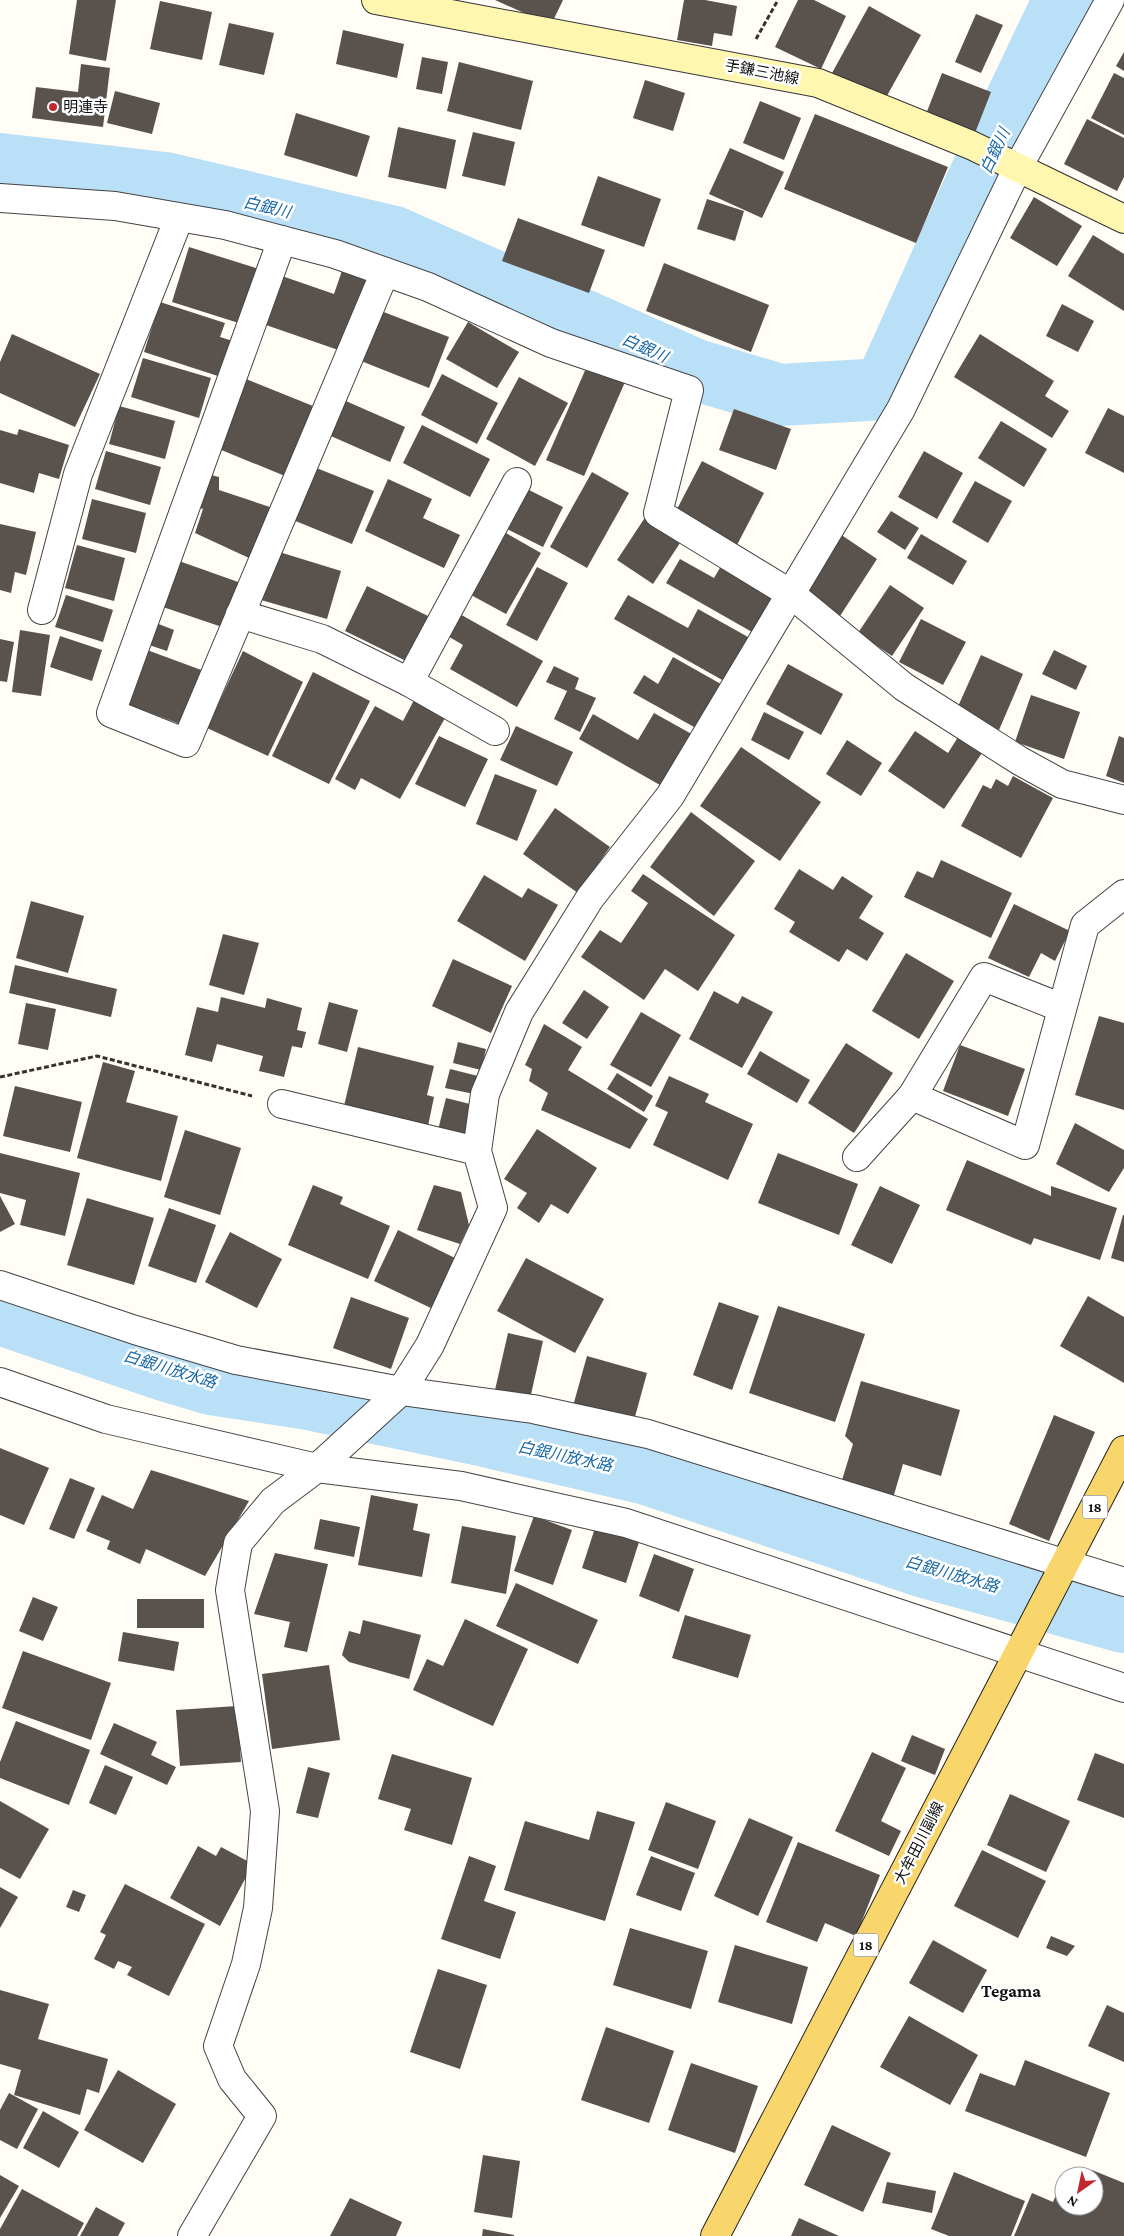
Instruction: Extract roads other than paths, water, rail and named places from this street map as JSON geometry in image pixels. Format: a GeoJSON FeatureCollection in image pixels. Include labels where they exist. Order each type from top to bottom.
{"type":"FeatureCollection","features":[{"type":"Feature","properties":{"kind":"main road","name":"手鎌三池線"},"geometry":{"type":"LineString","coordinates":[[376,0],[414,3],[818,83],[971,145],[1124,219]]}},
{"type":"Feature","properties":{"kind":"main road","name":"大牟田川副線"},"geometry":{"type":"LineString","coordinates":[[715,2236],[1124,1450]]}},
{"type":"Feature","properties":{"kind":"street"},"geometry":{"type":"LineString","coordinates":[[192,2236],[262,2116],[232,2079],[218,2046],[246,1964],[256,1918],[265,1811],[230,1590],[238,1544],[273,1501],[317,1468],[401,1391],[430,1344],[493,1208],[477,1152],[485,1094],[519,1012],[590,898],[670,796],[901,409],[1017,168],[1110,0]]}},
{"type":"Feature","properties":{"kind":"street"},"geometry":{"type":"LineString","coordinates":[[0,198],[114,206],[225,225],[335,254],[428,287],[551,343],[689,390],[658,513],[791,594],[904,686],[1020,761],[1062,784],[1124,800]]}},
{"type":"Feature","properties":{"kind":"street"},"geometry":{"type":"LineString","coordinates":[[42,610],[78,474],[179,218]]}},
{"type":"Feature","properties":{"kind":"street"},"geometry":{"type":"LineString","coordinates":[[282,240],[111,713],[186,743],[385,272]]}},
{"type":"Feature","properties":{"kind":"street"},"geometry":{"type":"LineString","coordinates":[[409,682],[517,482]]}},
{"type":"Feature","properties":{"kind":"street"},"geometry":{"type":"LineString","coordinates":[[240,614],[322,639],[409,682],[495,732]]}},
{"type":"Feature","properties":{"kind":"street"},"geometry":{"type":"LineString","coordinates":[[912,1096],[1025,1146],[1085,924],[1124,894]]}},
{"type":"Feature","properties":{"kind":"street"},"geometry":{"type":"LineString","coordinates":[[856,1157],[912,1096],[984,977],[1062,1008]]}},
{"type":"Feature","properties":{"kind":"street"},"geometry":{"type":"LineString","coordinates":[[282,1104],[477,1152]]}},
{"type":"Feature","properties":{"kind":"street"},"geometry":{"type":"LineString","coordinates":[[0,1285],[135,1330],[236,1360],[401,1391],[533,1408],[648,1434],[1064,1566],[1124,1582]]}},
{"type":"Feature","properties":{"kind":"street"},"geometry":{"type":"LineString","coordinates":[[0,1382],[106,1419],[317,1468],[461,1486],[626,1523],[1021,1647],[1124,1688]]}},
{"type":"Feature","properties":{"kind":"waterway","name":"白銀川"},"geometry":{"type":"LineString","coordinates":[[0,164],[165,183],[394,237],[696,370],[780,395],[884,389],[977,182],[1064,0]]}},
{"type":"Feature","properties":{"kind":"waterway","name":"白銀川放水路"},"geometry":{"type":"LineString","coordinates":[[0,1314],[161,1369],[211,1384],[303,1398],[485,1436],[647,1474],[925,1567],[1124,1622]]}},
{"type":"Feature","properties":{"kind":"place","name":"明連寺"},"geometry":{"type":"Point","coordinates":[53,107]}},
{"type":"Feature","properties":{"kind":"district","name":"Tegama"},"geometry":{"type":"Point","coordinates":[1011,1991]}}]}
